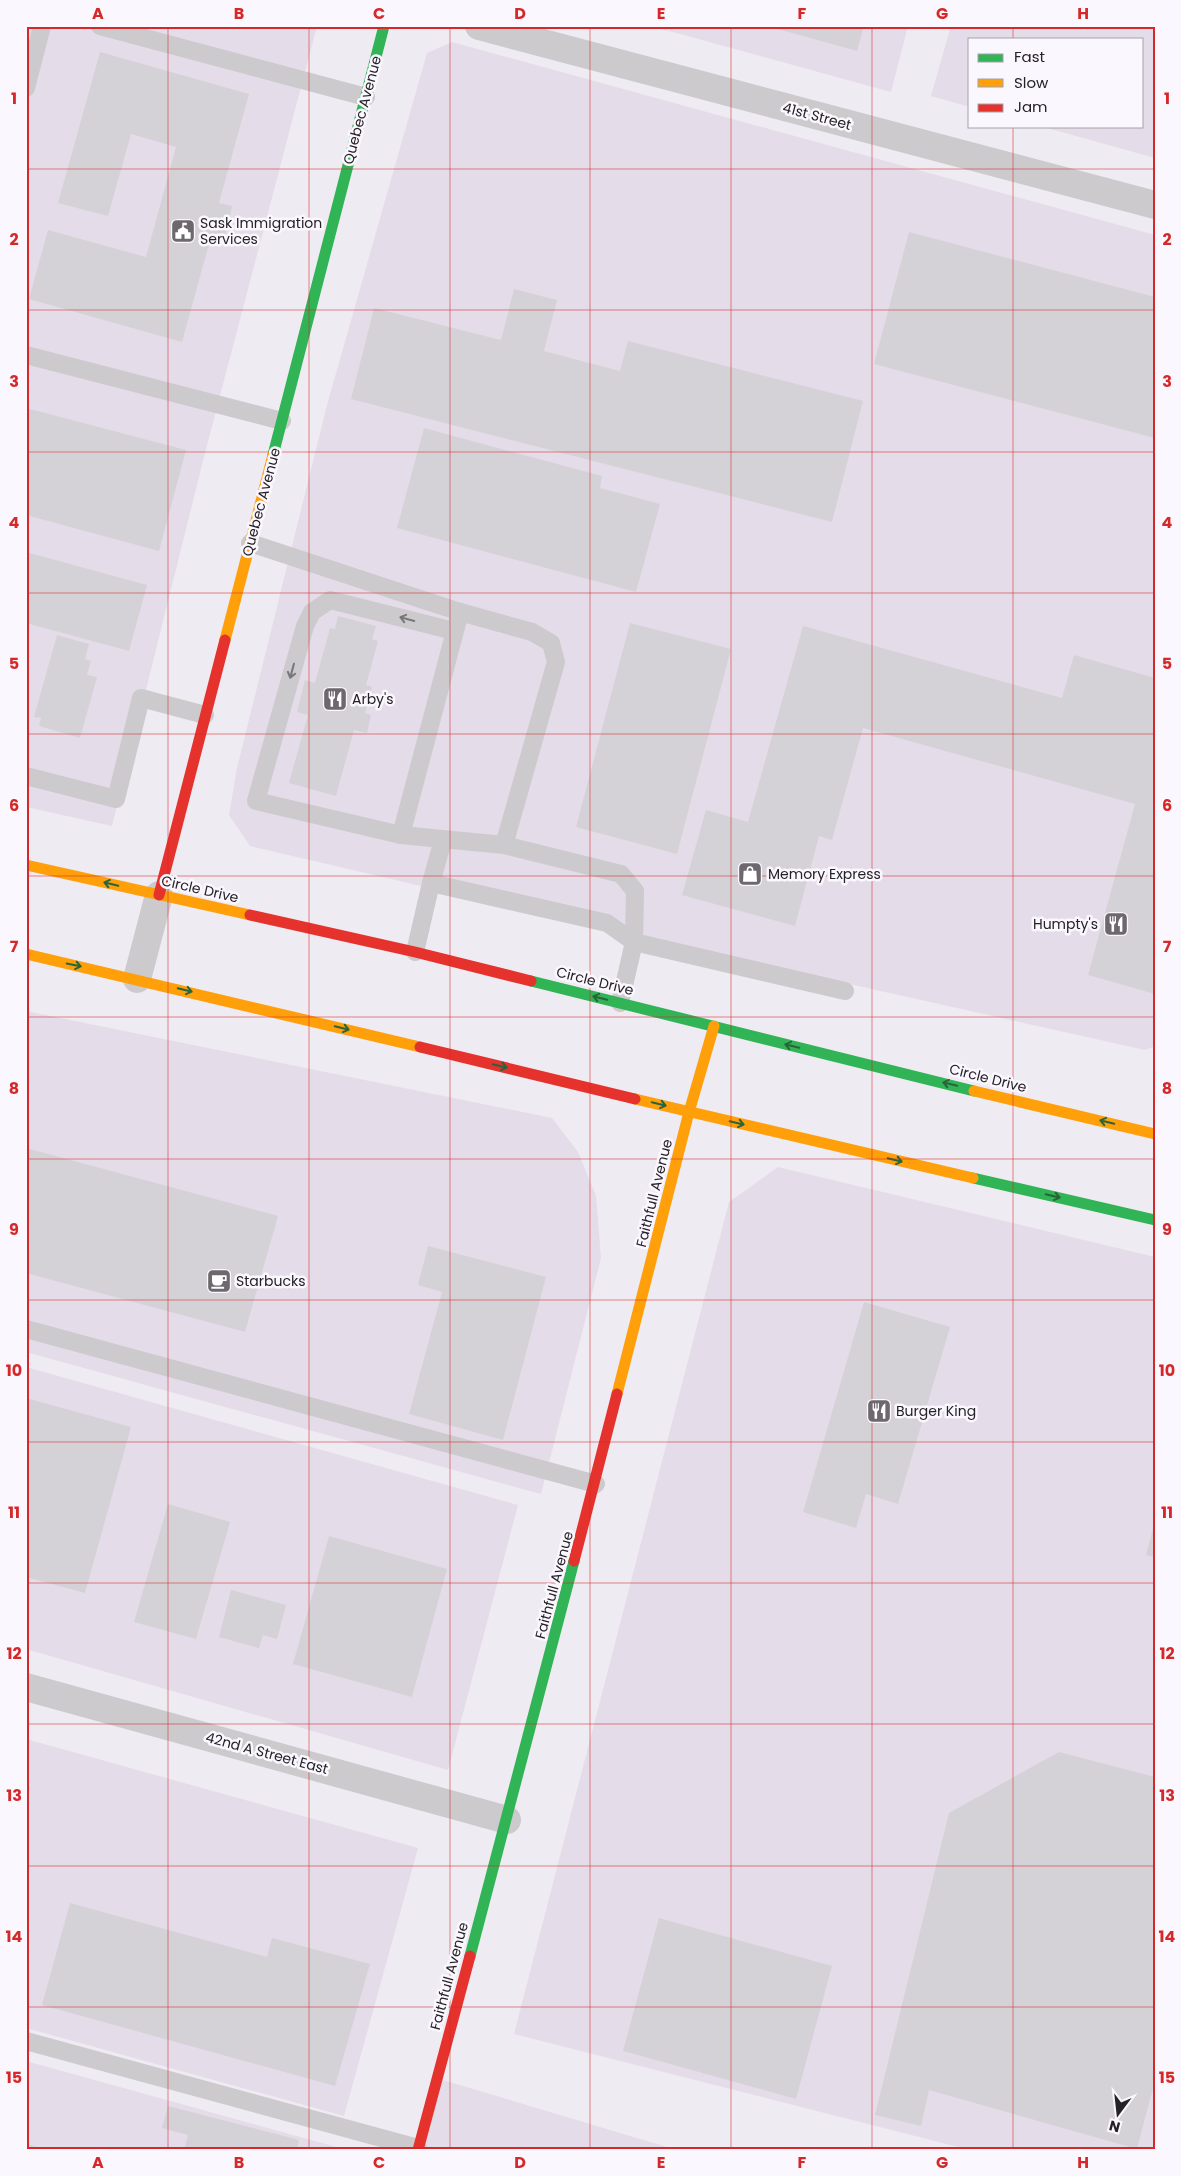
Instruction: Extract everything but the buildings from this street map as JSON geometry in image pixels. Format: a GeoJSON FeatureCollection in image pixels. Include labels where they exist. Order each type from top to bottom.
{"type":"FeatureCollection","features":[{"type":"Feature","properties":{"kind":"main road","name":"Quebec Avenue"},"geometry":{"type":"LineString","coordinates":[[159,895],[384,26]]}},
{"type":"Feature","properties":{"kind":"main road","name":"Circle Drive"},"geometry":{"type":"LineString","coordinates":[[26,865],[415,952],[1155,1134]]}},
{"type":"Feature","properties":{"kind":"main road"},"geometry":{"type":"LineString","coordinates":[[26,954],[137,978],[690,1112],[1155,1220]]}},
{"type":"Feature","properties":{"kind":"main road","name":"Faithfull Avenue"},"geometry":{"type":"LineString","coordinates":[[418,2149],[596,1484],[690,1112],[714,1026]]}},
{"type":"Feature","properties":{"kind":"street","name":"41st Street"},"geometry":{"type":"LineString","coordinates":[[479,26],[1155,205]]}},
{"type":"Feature","properties":{"kind":"street","name":"Quebec Avenue"},"geometry":{"type":"LineString","coordinates":[[137,978],[159,895]]}},
{"type":"Feature","properties":{"kind":"street","name":"42nd A Street East"},"geometry":{"type":"LineString","coordinates":[[26,1687],[507,1820]]}},
{"type":"Feature","properties":{"kind":"lane"},"geometry":{"type":"LineString","coordinates":[[26,88],[42,26]]}},
{"type":"Feature","properties":{"kind":"lane"},"geometry":{"type":"LineString","coordinates":[[100,26],[366,97]]}},
{"type":"Feature","properties":{"kind":"lane"},"geometry":{"type":"LineString","coordinates":[[26,355],[282,421]]}},
{"type":"Feature","properties":{"kind":"lane"},"geometry":{"type":"LineString","coordinates":[[250,543],[538,636],[551,643],[556,662],[504,845]]}},
{"type":"Feature","properties":{"kind":"lane"},"geometry":{"type":"LineString","coordinates":[[454,631],[330,600],[312,612],[305,626],[256,801],[401,835],[504,845],[621,874],[635,891],[634,942],[620,1003]]}},
{"type":"Feature","properties":{"kind":"lane"},"geometry":{"type":"LineString","coordinates":[[401,835],[460,612]]}},
{"type":"Feature","properties":{"kind":"lane"},"geometry":{"type":"LineString","coordinates":[[26,776],[116,799],[141,698],[206,715]]}},
{"type":"Feature","properties":{"kind":"lane"},"geometry":{"type":"LineString","coordinates":[[415,952],[443,840]]}},
{"type":"Feature","properties":{"kind":"lane"},"geometry":{"type":"LineString","coordinates":[[431,883],[607,923],[634,942],[845,990]]}},
{"type":"Feature","properties":{"kind":"lane"},"geometry":{"type":"LineString","coordinates":[[26,1329],[596,1484]]}},
{"type":"Feature","properties":{"kind":"lane"},"geometry":{"type":"LineString","coordinates":[[26,2040],[418,2149]]}},
{"type":"Feature","properties":{"kind":"shaded area"},"geometry":{"type":"Polygon","coordinates":[[[26,26],[317,26],[205,453],[112,826],[26,807],[26,26]]]}},
{"type":"Feature","properties":{"kind":"shaded area"},"geometry":{"type":"Polygon","coordinates":[[[651,26],[908,26],[891,92],[651,26]]]}},
{"type":"Feature","properties":{"kind":"shaded area"},"geometry":{"type":"Polygon","coordinates":[[[951,26],[1155,26],[1155,158],[1047,128],[1144,128],[1144,38],[968,38],[968,106],[931,96],[951,26]]]}},
{"type":"Feature","properties":{"kind":"shaded area"},"geometry":{"type":"Polygon","coordinates":[[[452,42],[1155,235],[1155,1046],[1145,1050],[666,943],[250,846],[229,815],[237,768],[327,405],[427,53],[452,42]]]}},
{"type":"Feature","properties":{"kind":"shaded area"},"geometry":{"type":"Polygon","coordinates":[[[26,1011],[552,1118],[578,1152],[596,1196],[601,1258],[541,1494],[26,1352],[26,1011]]]}},
{"type":"Feature","properties":{"kind":"shaded area"},"geometry":{"type":"Polygon","coordinates":[[[778,1167],[1155,1257],[1155,2150],[970,2150],[514,2034],[729,1202],[778,1167]]]}},
{"type":"Feature","properties":{"kind":"shaded area"},"geometry":{"type":"Polygon","coordinates":[[[26,1367],[518,1505],[448,1770],[26,1649],[26,1367]]]}},
{"type":"Feature","properties":{"kind":"shaded area"},"geometry":{"type":"Polygon","coordinates":[[[26,1739],[418,1848],[344,2116],[26,2028],[26,1739]]]}},
{"type":"Feature","properties":{"kind":"shaded area"},"geometry":{"type":"Polygon","coordinates":[[[26,2061],[340,2148],[340,2150],[26,2150],[26,2061]]]}},
{"type":"Feature","properties":{"kind":"shaded area"},"geometry":{"type":"Polygon","coordinates":[[[436,2078],[677,2150],[417,2150],[436,2078]]]}},
{"type":"Feature","properties":{"kind":"traffic: fast"},"geometry":{"type":"LineString","coordinates":[[273,455],[384,26]]}},
{"type":"Feature","properties":{"kind":"traffic: fast"},"geometry":{"type":"LineString","coordinates":[[531,981],[974,1091]]}},
{"type":"Feature","properties":{"kind":"traffic: fast"},"geometry":{"type":"LineString","coordinates":[[973,1178],[1155,1220]]}},
{"type":"Feature","properties":{"kind":"traffic: fast"},"geometry":{"type":"LineString","coordinates":[[470,1956],[574,1561]]}},
{"type":"Feature","properties":{"kind":"traffic: slow"},"geometry":{"type":"LineString","coordinates":[[225,640],[273,455]]}},
{"type":"Feature","properties":{"kind":"traffic: slow"},"geometry":{"type":"LineString","coordinates":[[26,865],[250,915]]}},
{"type":"Feature","properties":{"kind":"traffic: slow"},"geometry":{"type":"LineString","coordinates":[[26,954],[420,1047]]}},
{"type":"Feature","properties":{"kind":"traffic: slow"},"geometry":{"type":"LineString","coordinates":[[617,1394],[689,1112],[714,1026]]}},
{"type":"Feature","properties":{"kind":"traffic: slow"},"geometry":{"type":"LineString","coordinates":[[974,1091],[1155,1134]]}},
{"type":"Feature","properties":{"kind":"traffic: slow"},"geometry":{"type":"LineString","coordinates":[[635,1099],[973,1178]]}},
{"type":"Feature","properties":{"kind":"traffic: jam"},"geometry":{"type":"LineString","coordinates":[[159,895],[225,640]]}},
{"type":"Feature","properties":{"kind":"traffic: jam"},"geometry":{"type":"LineString","coordinates":[[250,915],[415,952],[531,981]]}},
{"type":"Feature","properties":{"kind":"traffic: jam"},"geometry":{"type":"LineString","coordinates":[[420,1047],[635,1099]]}},
{"type":"Feature","properties":{"kind":"traffic: jam"},"geometry":{"type":"LineString","coordinates":[[574,1561],[617,1394]]}},
{"type":"Feature","properties":{"kind":"traffic: jam"},"geometry":{"type":"LineString","coordinates":[[418,2150],[470,1956]]}},
{"type":"Feature","properties":{"kind":"place","name":"Sask Immigration Services"},"geometry":{"type":"Point","coordinates":[183,231]}},
{"type":"Feature","properties":{"kind":"place","name":"Arby's"},"geometry":{"type":"Point","coordinates":[335,699]}},
{"type":"Feature","properties":{"kind":"place","name":"Memory Express"},"geometry":{"type":"Point","coordinates":[750,874]}},
{"type":"Feature","properties":{"kind":"place","name":"Humpty's"},"geometry":{"type":"Point","coordinates":[1116,924]}},
{"type":"Feature","properties":{"kind":"place","name":"Starbucks"},"geometry":{"type":"Point","coordinates":[219,1281]}},
{"type":"Feature","properties":{"kind":"place","name":"Burger King"},"geometry":{"type":"Point","coordinates":[879,1411]}}]}
